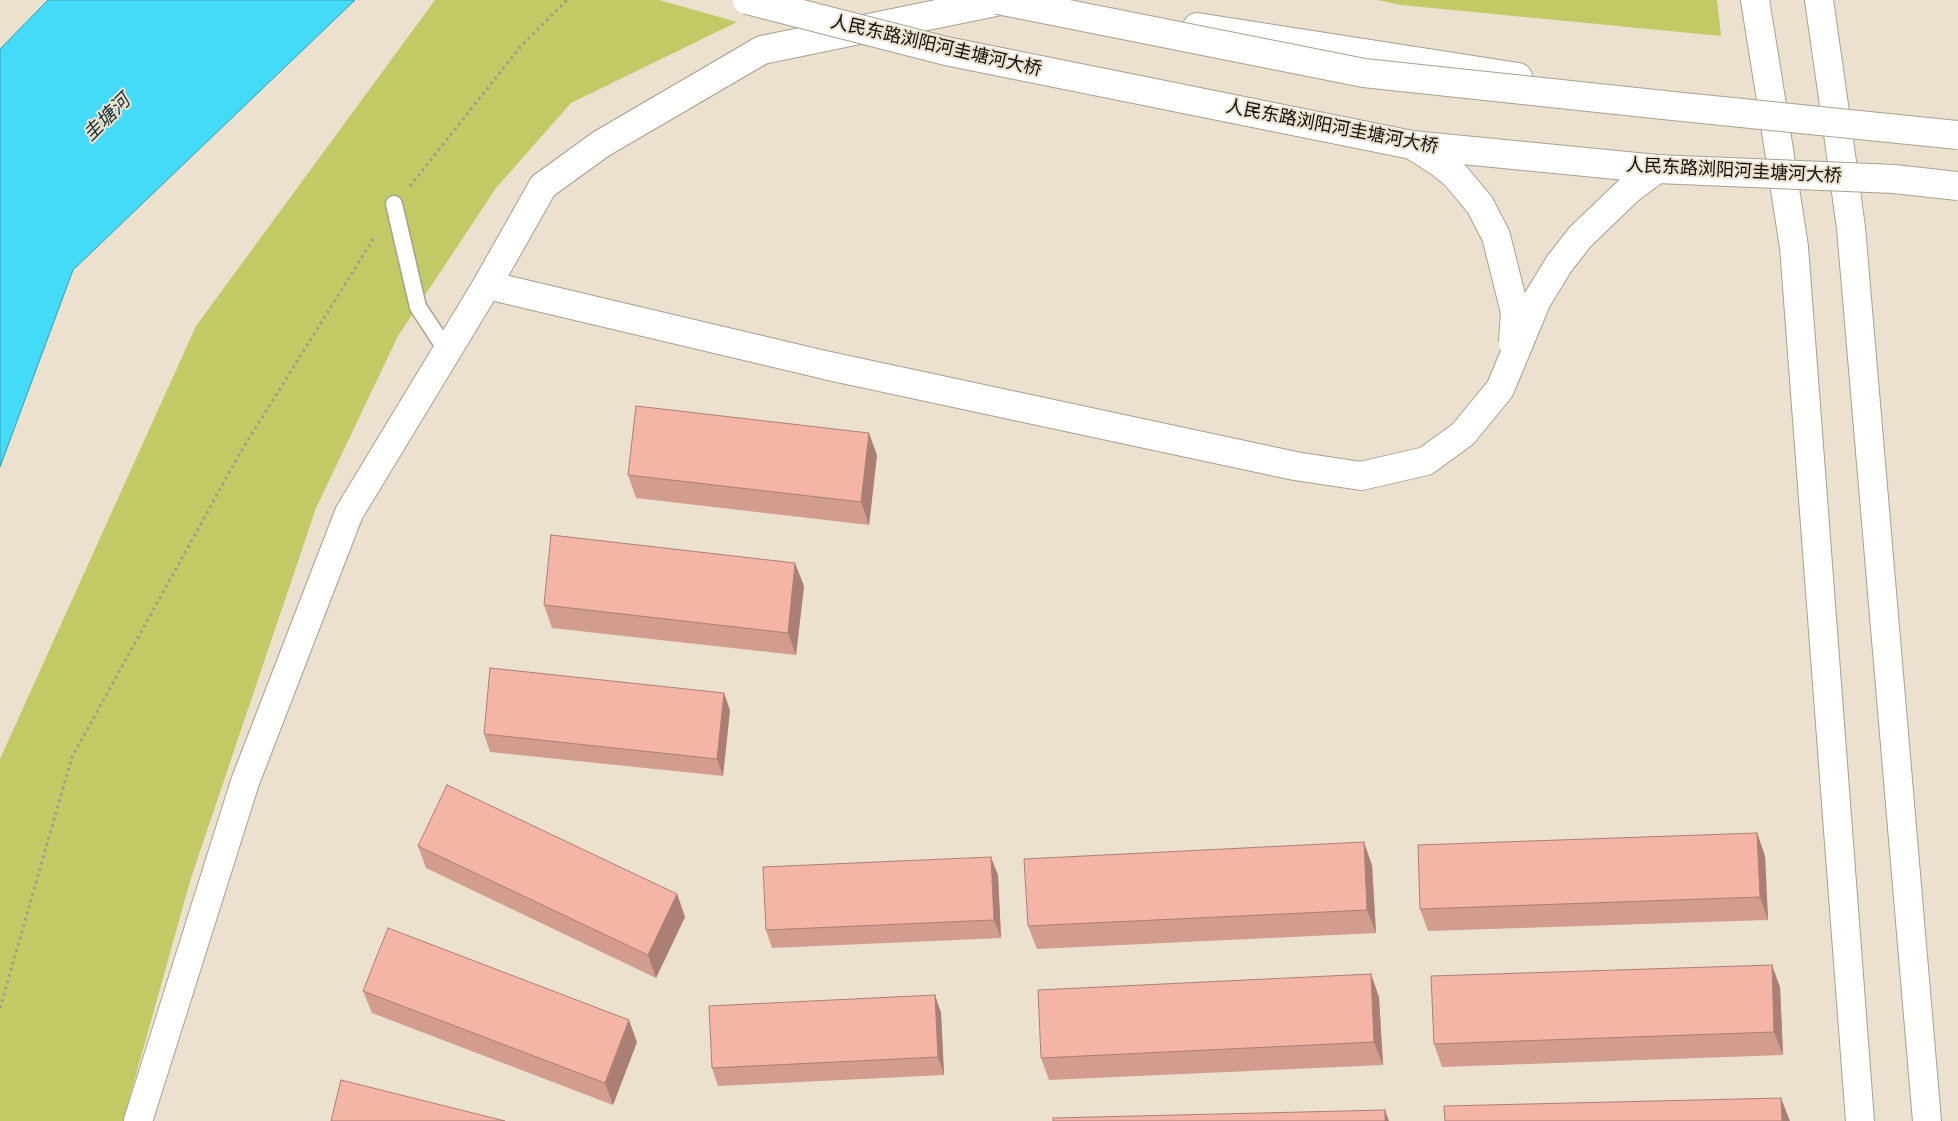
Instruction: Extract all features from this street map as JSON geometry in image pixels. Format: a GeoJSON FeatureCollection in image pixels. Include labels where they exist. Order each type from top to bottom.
{"type":"FeatureCollection","features":[{"type":"Feature","properties":{"kind":"main road","name":"人民东路浏阳河圭塘河大桥"},"geometry":{"type":"LineString","coordinates":[[747,0],[946,51],[1412,145],[1657,169],[1894,179],[1958,186]]}},
{"type":"Feature","properties":{"kind":"main road"},"geometry":{"type":"LineString","coordinates":[[998,0],[1364,73],[1958,135]]}},
{"type":"Feature","properties":{"kind":"main road"},"geometry":{"type":"LineString","coordinates":[[138,1121],[245,782],[349,513],[487,286],[543,186],[601,144],[762,50],[1005,0]]}},
{"type":"Feature","properties":{"kind":"main road"},"geometry":{"type":"LineString","coordinates":[[1023,0],[1774,118],[1958,139]]}},
{"type":"Feature","properties":{"kind":"main road"},"geometry":{"type":"LineString","coordinates":[[1755,0],[1794,247],[1860,1121]]}},
{"type":"Feature","properties":{"kind":"main road"},"geometry":{"type":"LineString","coordinates":[[1819,0],[1851,228],[1927,1121]]}},
{"type":"Feature","properties":{"kind":"main road"},"geometry":{"type":"LineString","coordinates":[[1412,145],[1455,174],[1480,205],[1496,236],[1515,312],[1513,356]]}},
{"type":"Feature","properties":{"kind":"main road"},"geometry":{"type":"LineString","coordinates":[[487,286],[829,366],[1295,466],[1361,476],[1426,461],[1463,434],[1500,389],[1537,300],[1559,264],[1580,237],[1630,189],[1657,169]]}},
{"type":"Feature","properties":{"kind":"lane"},"geometry":{"type":"LineString","coordinates":[[394,204],[418,306],[447,351]]}},
{"type":"Feature","properties":{"kind":"path"},"geometry":{"type":"LineString","coordinates":[[0,1008],[72,757],[240,453],[394,204],[522,46],[567,0]]}},
{"type":"Feature","properties":{"kind":"green space"},"geometry":{"type":"Polygon","coordinates":[[[435,0],[659,0],[737,22],[571,103],[496,188],[398,336],[316,508],[191,878],[123,1121],[0,1121],[0,759],[196,326],[435,0]]]}},
{"type":"Feature","properties":{"kind":"green space"},"geometry":{"type":"Polygon","coordinates":[[[1377,0],[1717,0],[1721,36],[1401,5],[1377,0]]]}},
{"type":"Feature","properties":{"kind":"water","name":"圭塘河"},"geometry":{"type":"Polygon","coordinates":[[[48,0],[355,0],[73,270],[0,467],[0,49],[48,0]]]}},
{"type":"Feature","properties":{"kind":"building"},"geometry":{"type":"Polygon","coordinates":[[[636,406],[869,433],[861,502],[628,475],[636,406]]]}},
{"type":"Feature","properties":{"kind":"building"},"geometry":{"type":"Polygon","coordinates":[[[551,535],[795,563],[788,633],[544,605],[551,535]]]}},
{"type":"Feature","properties":{"kind":"building"},"geometry":{"type":"Polygon","coordinates":[[[490,668],[724,693],[717,759],[484,734],[490,668]]]}},
{"type":"Feature","properties":{"kind":"building"},"geometry":{"type":"Polygon","coordinates":[[[447,785],[677,894],[648,955],[418,846],[447,785]]]}},
{"type":"Feature","properties":{"kind":"building"},"geometry":{"type":"Polygon","coordinates":[[[1757,833],[1760,897],[1420,909],[1418,845],[1757,833]]]}},
{"type":"Feature","properties":{"kind":"building"},"geometry":{"type":"Polygon","coordinates":[[[1364,842],[1367,910],[1028,926],[1024,859],[1364,842]]]}},
{"type":"Feature","properties":{"kind":"building"},"geometry":{"type":"Polygon","coordinates":[[[991,857],[994,920],[766,930],[763,867],[991,857]]]}},
{"type":"Feature","properties":{"kind":"building"},"geometry":{"type":"Polygon","coordinates":[[[388,928],[629,1020],[605,1083],[363,991],[388,928]]]}},
{"type":"Feature","properties":{"kind":"building"},"geometry":{"type":"Polygon","coordinates":[[[1772,965],[1774,1032],[1434,1044],[1431,976],[1772,965]]]}},
{"type":"Feature","properties":{"kind":"building"},"geometry":{"type":"Polygon","coordinates":[[[1371,974],[1374,1042],[1041,1058],[1038,990],[1371,974]]]}},
{"type":"Feature","properties":{"kind":"building"},"geometry":{"type":"Polygon","coordinates":[[[935,995],[938,1057],[712,1068],[709,1006],[935,995]]]}},
{"type":"Feature","properties":{"kind":"building"},"geometry":{"type":"Polygon","coordinates":[[[341,1080],[505,1121],[331,1121],[341,1080]]]}},
{"type":"Feature","properties":{"kind":"building"},"geometry":{"type":"Polygon","coordinates":[[[1781,1098],[1782,1121],[1445,1121],[1444,1106],[1781,1098]]]}},
{"type":"Feature","properties":{"kind":"building"},"geometry":{"type":"Polygon","coordinates":[[[1385,1110],[1385,1121],[1053,1121],[1053,1118],[1385,1110]]]}}]}
